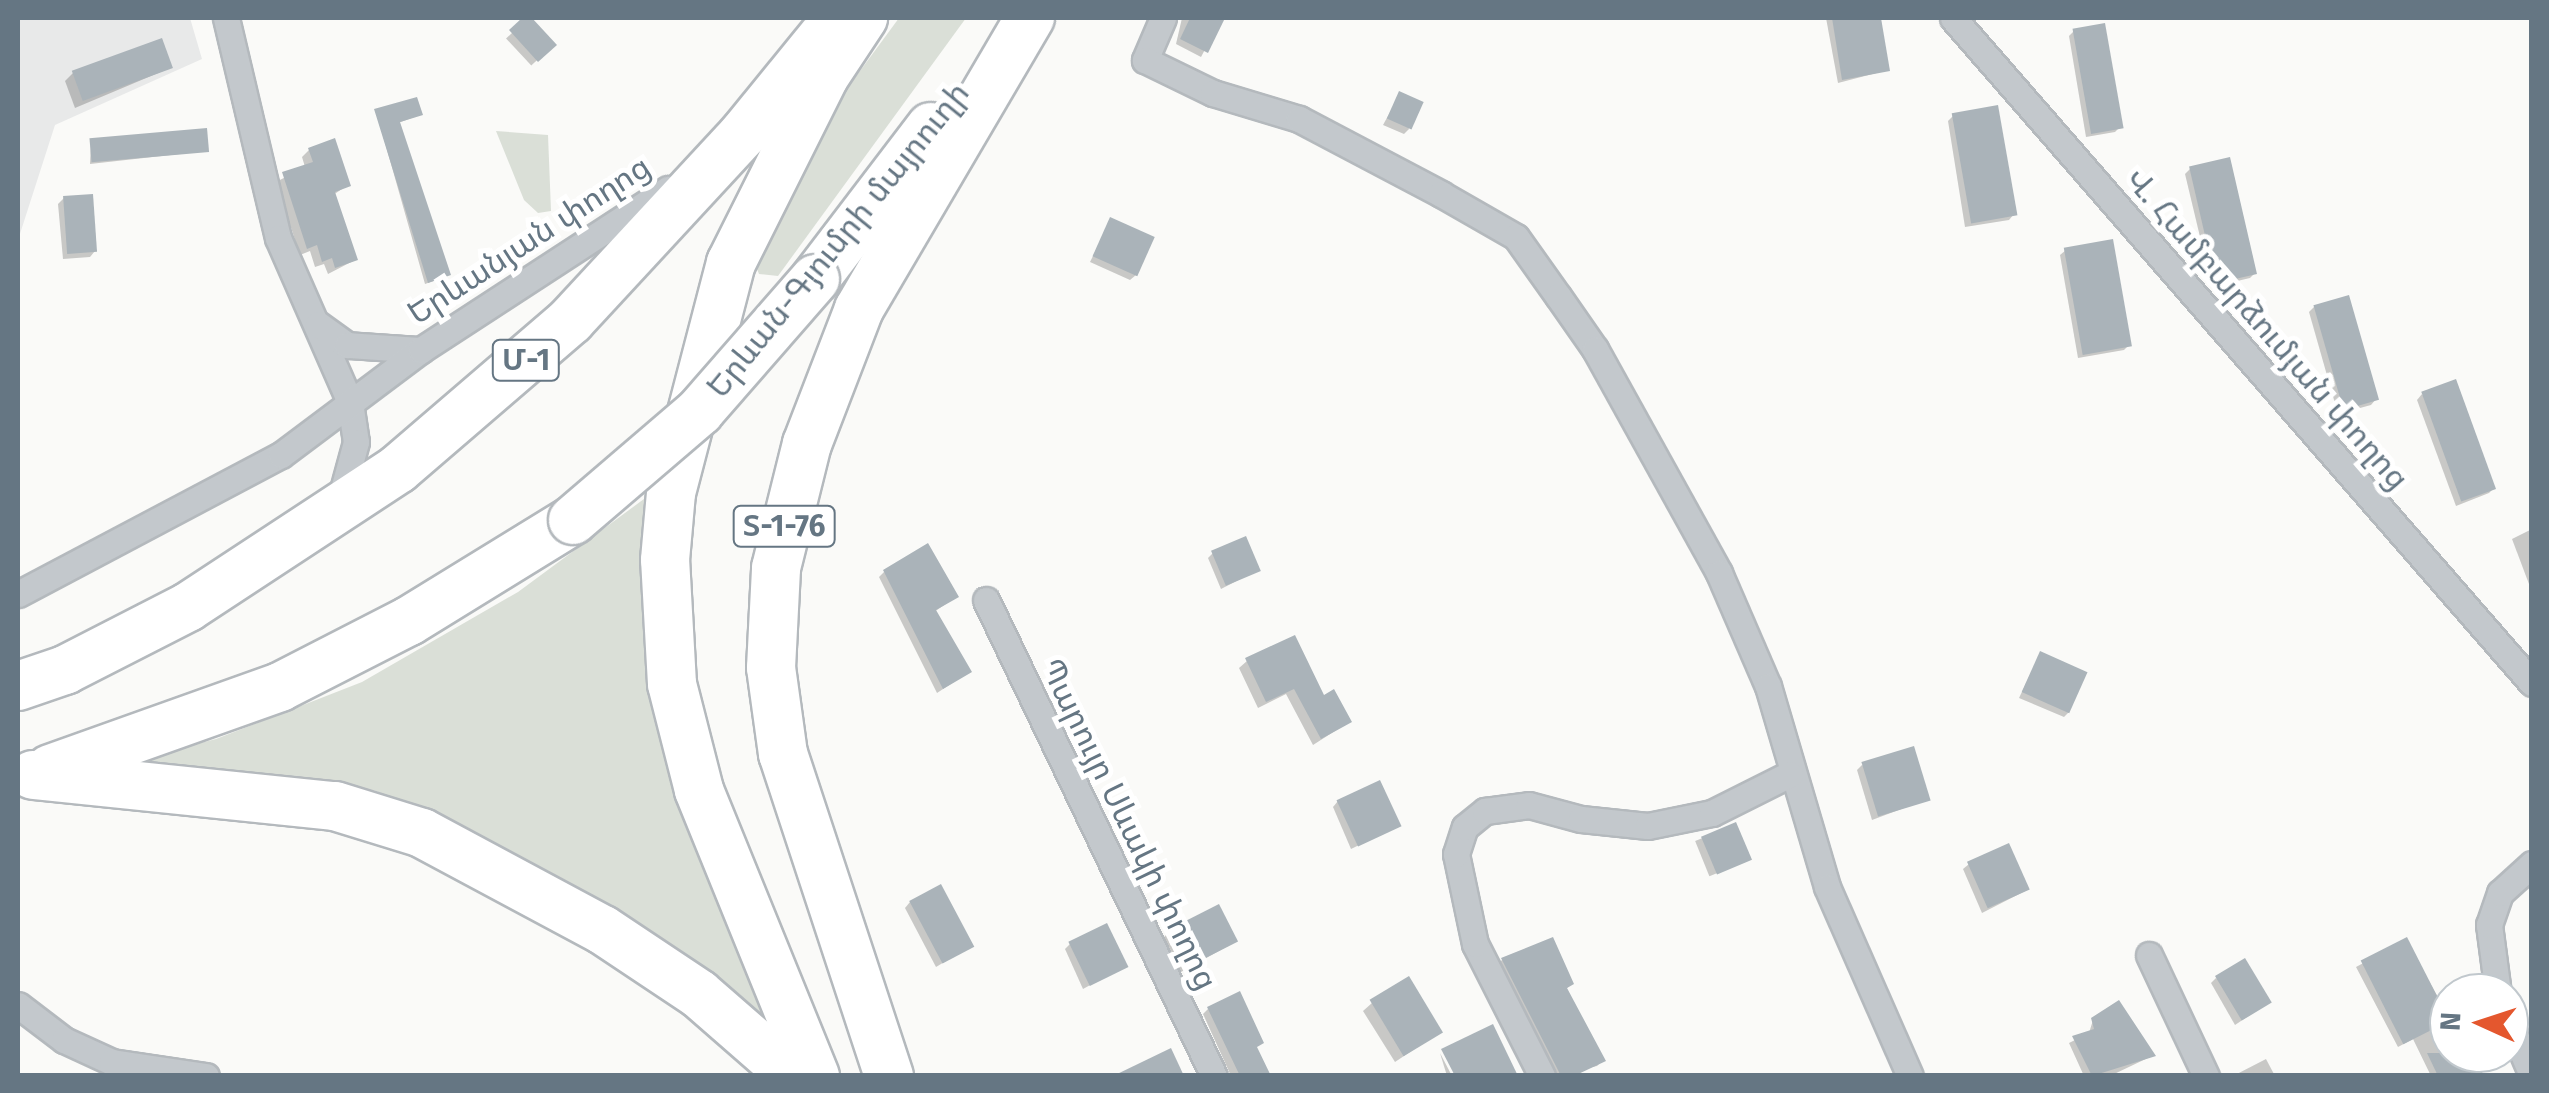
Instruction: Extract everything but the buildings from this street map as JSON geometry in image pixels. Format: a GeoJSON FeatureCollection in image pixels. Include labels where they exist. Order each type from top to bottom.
{"type":"FeatureCollection","features":[{"type":"Feature","properties":{"kind":"highway","name":"Մ-1"},"geometry":{"type":"LineString","coordinates":[[18,686],[65,670],[188,607],[334,515],[398,469],[572,320],[744,133],[838,18]]}},
{"type":"Feature","properties":{"kind":"highway"},"geometry":{"type":"LineString","coordinates":[[815,1076],[699,790],[672,684],[666,560],[670,492],[731,263],[824,77],[863,18]]}},
{"type":"Feature","properties":{"kind":"highway","name":"Երևան-Գյումրի մայրուղի"},"geometry":{"type":"LineString","coordinates":[[25,777],[280,687],[409,622],[573,520],[700,411],[815,279],[1014,18]]}},
{"type":"Feature","properties":{"kind":"highway","name":"Տ-1-76"},"geometry":{"type":"LineString","coordinates":[[889,1076],[784,754],[771,668],[776,568],[806,444],[859,310],[1030,18]]}},
{"type":"Feature","properties":{"kind":"highway"},"geometry":{"type":"LineString","coordinates":[[25,777],[334,806],[422,833],[603,930],[699,994],[792,1076]]}},
{"type":"Feature","properties":{"kind":"street"},"geometry":{"type":"LineString","coordinates":[[226,18],[278,238],[350,402],[356,442],[334,515]]}},
{"type":"Feature","properties":{"kind":"street"},"geometry":{"type":"LineString","coordinates":[[1163,18],[1145,60],[1212,93],[1299,119],[1516,237],[1595,349],[1719,573],[1768,686],[1790,774],[1828,887],[1910,1076]]}},
{"type":"Feature","properties":{"kind":"street","name":"Վ. Համբարձումյան փողոց"},"geometry":{"type":"LineString","coordinates":[[1953,18],[2532,683]]}},
{"type":"Feature","properties":{"kind":"street","name":"Երևանյան փողոց"},"geometry":{"type":"LineString","coordinates":[[18,594],[280,455],[421,350],[557,267],[744,133]]}},
{"type":"Feature","properties":{"kind":"street"},"geometry":{"type":"LineString","coordinates":[[315,321],[348,346],[421,350]]}},
{"type":"Feature","properties":{"kind":"street","name":"Պարույր Սևակի փողոց"},"geometry":{"type":"LineString","coordinates":[[986,600],[1214,1076]]}},
{"type":"Feature","properties":{"kind":"street"},"geometry":{"type":"LineString","coordinates":[[1542,1076],[1475,944],[1456,854],[1465,827],[1485,812],[1528,805],[1580,820],[1648,826],[1712,813],[1790,774]]}},
{"type":"Feature","properties":{"kind":"street"},"geometry":{"type":"LineString","coordinates":[[2495,973],[2489,925],[2500,893],[2532,864]]}},
{"type":"Feature","properties":{"kind":"street"},"geometry":{"type":"LineString","coordinates":[[2149,956],[2206,1076]]}},
{"type":"Feature","properties":{"kind":"street"},"geometry":{"type":"LineString","coordinates":[[18,1005],[64,1040],[112,1062],[206,1076]]}},
{"type":"Feature","properties":{"kind":"shaded area"},"geometry":{"type":"Polygon","coordinates":[[[18,18],[190,18],[202,59],[55,125],[18,240],[18,18]]]}},
{"type":"Feature","properties":{"kind":"shaded area"},"geometry":{"type":"Polygon","coordinates":[[[899,18],[966,18],[778,276],[759,274],[753,259],[801,151],[899,18]]]}},
{"type":"Feature","properties":{"kind":"shaded area"},"geometry":{"type":"Polygon","coordinates":[[[496,131],[548,135],[551,211],[538,213],[524,200],[496,131]]]}},
{"type":"Feature","properties":{"kind":"shaded area"},"geometry":{"type":"Polygon","coordinates":[[[648,496],[774,1019],[746,1012],[420,809],[376,791],[310,779],[102,768],[216,739],[362,682],[518,592],[648,496]]]}}]}
